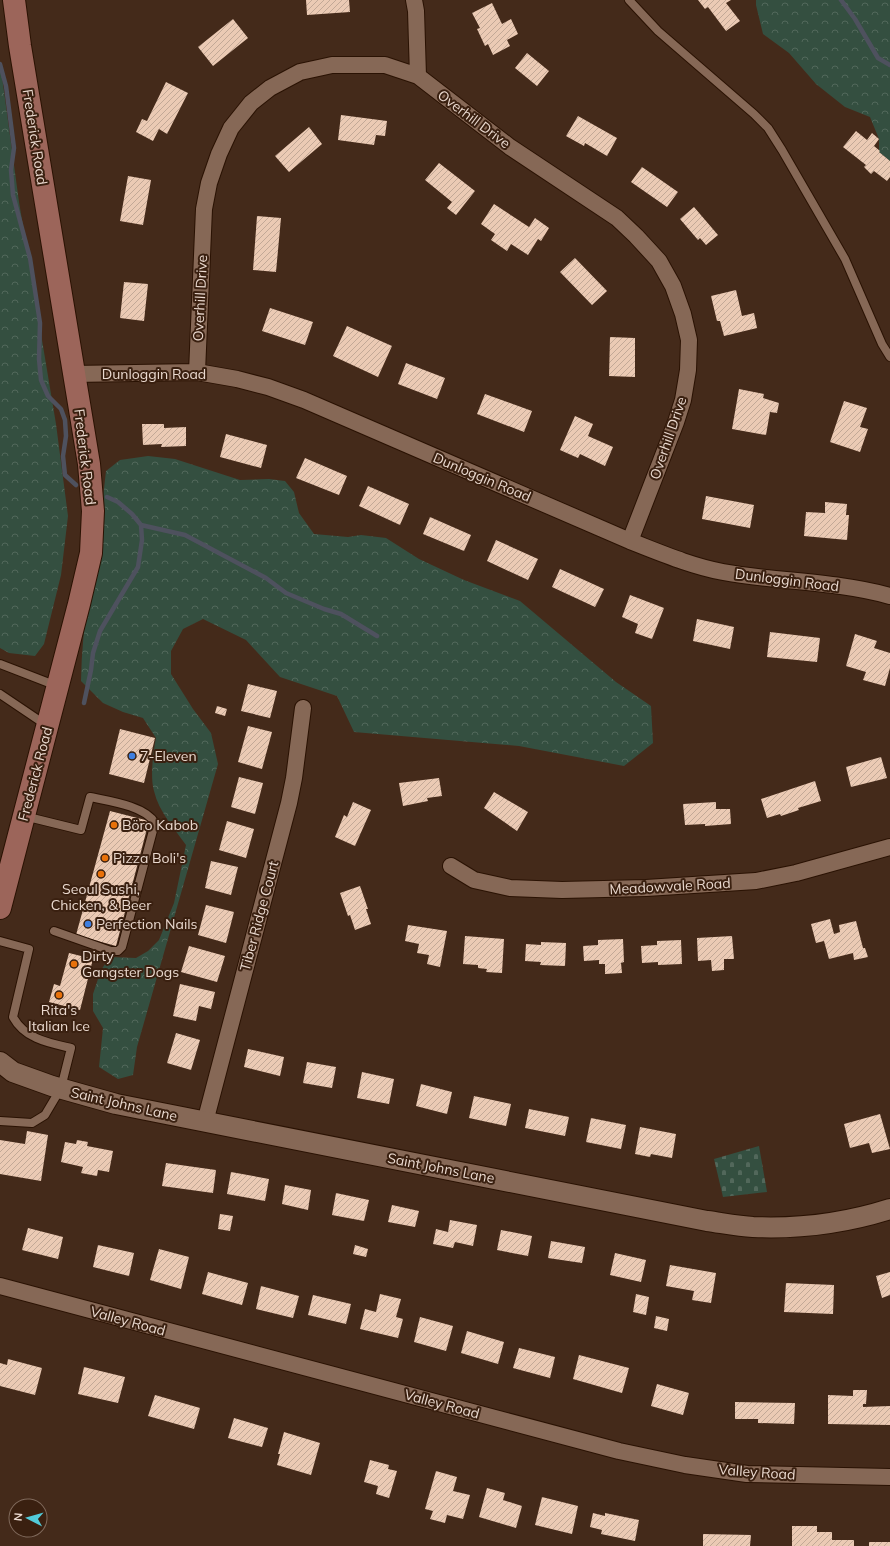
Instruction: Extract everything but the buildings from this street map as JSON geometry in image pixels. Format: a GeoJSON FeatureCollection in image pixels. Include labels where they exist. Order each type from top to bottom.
{"type":"FeatureCollection","features":[{"type":"Feature","properties":{"kind":"main road","name":"Frederick Road"},"geometry":{"type":"LineString","coordinates":[[0,908],[91,553],[93,512],[89,464],[73,374],[20,46],[14,0]]}},
{"type":"Feature","properties":{"kind":"street"},"geometry":{"type":"LineString","coordinates":[[414,0],[416,11],[418,76]]}},
{"type":"Feature","properties":{"kind":"street","name":"Overhill Drive"},"geometry":{"type":"LineString","coordinates":[[197,372],[204,208],[209,182],[219,154],[231,128],[256,100],[274,85],[300,72],[332,65],[385,65],[418,76],[510,148],[617,218],[659,261],[673,286],[683,314],[689,340],[688,370],[683,400],[630,541]]}},
{"type":"Feature","properties":{"kind":"street","name":"Dunloggin Road"},"geometry":{"type":"LineString","coordinates":[[73,374],[197,372],[237,379],[268,387],[304,400],[630,541],[681,561],[723,572],[889,593]]}},
{"type":"Feature","properties":{"kind":"street","name":"Tiber Ridge Court"},"geometry":{"type":"LineString","coordinates":[[204,1122],[289,803],[294,778],[303,708]]}},
{"type":"Feature","properties":{"kind":"street","name":"Meadowvale Road"},"geometry":{"type":"LineString","coordinates":[[451,866],[474,880],[510,888],[562,890],[646,888],[756,881],[796,873],[890,847]]}},
{"type":"Feature","properties":{"kind":"street","name":"Saint Johns Lane"},"geometry":{"type":"LineString","coordinates":[[0,1062],[13,1072],[116,1104],[707,1220],[752,1227],[793,1227],[834,1223],[890,1209]]}},
{"type":"Feature","properties":{"kind":"street","name":"Valley Road"},"geometry":{"type":"LineString","coordinates":[[0,1286],[600,1446],[668,1462],[747,1474],[890,1477]]}},
{"type":"Feature","properties":{"kind":"lane"},"geometry":{"type":"LineString","coordinates":[[629,0],[658,31],[768,128],[845,259],[882,344],[890,357]]}},
{"type":"Feature","properties":{"kind":"lane"},"geometry":{"type":"LineString","coordinates":[[0,664],[58,686]]}},
{"type":"Feature","properties":{"kind":"lane"},"geometry":{"type":"LineString","coordinates":[[0,694],[47,726]]}},
{"type":"Feature","properties":{"kind":"lane"},"geometry":{"type":"LineString","coordinates":[[24,815],[81,830],[90,797],[138,810],[151,817],[155,823],[122,947],[118,951],[112,951],[54,931]]}},
{"type":"Feature","properties":{"kind":"lane"},"geometry":{"type":"LineString","coordinates":[[0,941],[29,949],[13,1017],[18,1026],[29,1035],[44,1042],[71,1048],[61,1088],[44,1115],[32,1123],[0,1121]]}},
{"type":"Feature","properties":{"kind":"green space"},"geometry":{"type":"Polygon","coordinates":[[[756,0],[890,0],[890,161],[879,152],[879,139],[870,117],[845,107],[816,84],[789,53],[763,34],[756,0]]]}},
{"type":"Feature","properties":{"kind":"green space"},"geometry":{"type":"Polygon","coordinates":[[[0,62],[19,202],[56,424],[68,516],[61,575],[44,644],[35,656],[9,653],[0,648],[0,62]]]}},
{"type":"Feature","properties":{"kind":"green space"},"geometry":{"type":"Polygon","coordinates":[[[148,456],[175,459],[240,480],[269,479],[285,481],[294,492],[299,513],[314,534],[348,537],[361,535],[386,538],[419,559],[464,580],[520,601],[616,682],[651,706],[653,743],[624,766],[519,746],[354,732],[337,696],[280,677],[246,640],[203,619],[183,629],[171,651],[171,674],[193,709],[211,733],[218,764],[137,1047],[133,1075],[118,1079],[99,1067],[103,1028],[93,1011],[93,994],[101,970],[110,957],[136,958],[148,951],[159,940],[174,903],[186,845],[163,813],[156,799],[152,772],[156,738],[143,718],[123,712],[103,703],[81,681],[84,628],[106,471],[120,460],[148,456]]]}},
{"type":"Feature","properties":{"kind":"green space"},"geometry":{"type":"Polygon","coordinates":[[[759,1146],[767,1192],[723,1197],[714,1159],[759,1146]]]}},
{"type":"Feature","properties":{"kind":"waterway"},"geometry":{"type":"LineString","coordinates":[[841,0],[855,19],[878,58],[890,65]]}},
{"type":"Feature","properties":{"kind":"waterway"},"geometry":{"type":"LineString","coordinates":[[0,64],[6,86],[14,148],[11,170],[13,195],[30,258],[40,323],[39,359],[41,380],[48,396],[61,409],[65,420],[66,436],[63,456],[65,475],[76,485]]}},
{"type":"Feature","properties":{"kind":"waterway"},"geometry":{"type":"LineString","coordinates":[[84,703],[93,653],[100,631],[138,567],[142,540],[141,525],[132,514],[118,502],[107,497]]}},
{"type":"Feature","properties":{"kind":"waterway"},"geometry":{"type":"LineString","coordinates":[[141,525],[185,535],[266,578],[286,593],[324,609],[341,614],[377,636]]}},
{"type":"Feature","properties":{"kind":"place","name":"7-Eleven"},"geometry":{"type":"Point","coordinates":[132,756]}},
{"type":"Feature","properties":{"kind":"place","name":"Böro Kabob"},"geometry":{"type":"Point","coordinates":[114,825]}},
{"type":"Feature","properties":{"kind":"place","name":"Pizza Boli's"},"geometry":{"type":"Point","coordinates":[105,858]}},
{"type":"Feature","properties":{"kind":"place","name":"Seoul Sushi, Chicken, & Beer"},"geometry":{"type":"Point","coordinates":[101,874]}},
{"type":"Feature","properties":{"kind":"place","name":"Perfection Nails"},"geometry":{"type":"Point","coordinates":[88,924]}},
{"type":"Feature","properties":{"kind":"place","name":"Dirty Gangster Dogs"},"geometry":{"type":"Point","coordinates":[74,964]}},
{"type":"Feature","properties":{"kind":"place","name":"Rita's Italian Ice"},"geometry":{"type":"Point","coordinates":[59,995]}}]}
